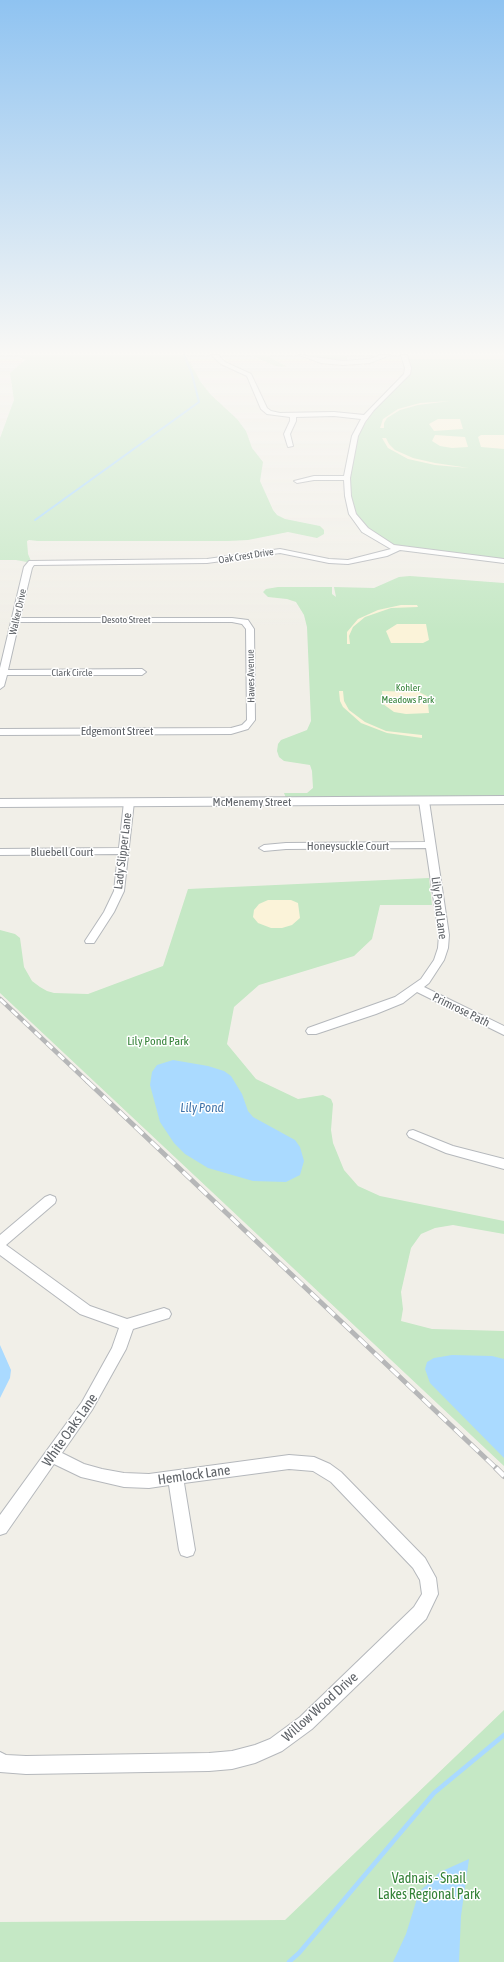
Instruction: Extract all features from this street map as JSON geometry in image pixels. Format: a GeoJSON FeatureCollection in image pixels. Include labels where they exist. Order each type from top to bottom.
{"type":"FeatureCollection","features":[{"type":"Feature","properties":{"kind":"street"},"geometry":{"type":"LineString","coordinates":[[353,447],[347,478],[351,509],[356,521],[380,541],[397,549]]}},
{"type":"Feature","properties":{"kind":"street"},"geometry":{"type":"LineString","coordinates":[[297,482],[314,478],[347,478]]}},
{"type":"Feature","properties":{"kind":"street","name":"Oak Crest Drive"},"geometry":{"type":"LineString","coordinates":[[32,563],[207,561],[280,551],[329,561],[348,562],[384,554],[397,549],[504,561]]}},
{"type":"Feature","properties":{"kind":"street","name":"Walker Drive"},"geometry":{"type":"LineString","coordinates":[[0,686],[28,567],[32,563]]}},
{"type":"Feature","properties":{"kind":"street","name":"Desoto Street"},"geometry":{"type":"LineString","coordinates":[[16,620],[236,620]]}},
{"type":"Feature","properties":{"kind":"street","name":"Hawes Avenue"},"geometry":{"type":"LineString","coordinates":[[233,730],[246,726],[251,719],[250,627],[245,622],[236,620]]}},
{"type":"Feature","properties":{"kind":"street","name":"Clark Circle"},"geometry":{"type":"LineString","coordinates":[[3,673],[142,672]]}},
{"type":"Feature","properties":{"kind":"street","name":"Edgemont Street"},"geometry":{"type":"LineString","coordinates":[[0,732],[233,730]]}},
{"type":"Feature","properties":{"kind":"street","name":"McMenemy Street"},"geometry":{"type":"LineString","coordinates":[[0,803],[504,800]]}},
{"type":"Feature","properties":{"kind":"street","name":"Lily Pond Lane"},"geometry":{"type":"LineString","coordinates":[[312,1031],[380,1009],[399,1000],[417,988],[435,968],[444,944],[444,931],[424,801]]}},
{"type":"Feature","properties":{"kind":"street","name":"Lady Slipper Lane"},"geometry":{"type":"LineString","coordinates":[[90,941],[117,898],[121,880],[129,802]]}},
{"type":"Feature","properties":{"kind":"street","name":"Honeysuckle Court"},"geometry":{"type":"LineString","coordinates":[[264,848],[285,846],[431,845]]}},
{"type":"Feature","properties":{"kind":"street","name":"Bluebell Court"},"geometry":{"type":"LineString","coordinates":[[0,852],[124,851]]}},
{"type":"Feature","properties":{"kind":"street","name":"Primrose Path"},"geometry":{"type":"LineString","coordinates":[[417,988],[504,1031]]}},
{"type":"Feature","properties":{"kind":"street"},"geometry":{"type":"LineString","coordinates":[[413,1134],[450,1150],[504,1164]]}},
{"type":"Feature","properties":{"kind":"street"},"geometry":{"type":"LineString","coordinates":[[0,1243],[50,1200]]}},
{"type":"Feature","properties":{"kind":"street"},"geometry":{"type":"LineString","coordinates":[[0,1248],[85,1310],[127,1325],[164,1314]]}},
{"type":"Feature","properties":{"kind":"street","name":"White Oaks Lane"},"geometry":{"type":"LineString","coordinates":[[0,1528],[87,1406],[119,1349],[127,1325]]}},
{"type":"Feature","properties":{"kind":"street","name":"Hemlock Lane"},"geometry":{"type":"LineString","coordinates":[[52,1456],[81,1470],[124,1480],[149,1481],[176,1479],[301,1461],[314,1464],[325,1469],[336,1477]]}},
{"type":"Feature","properties":{"kind":"street","name":"Willow Wood Drive"},"geometry":{"type":"LineString","coordinates":[[0,1763],[177,1763],[232,1760],[255,1754],[276,1745],[295,1732],[420,1613],[430,1594],[428,1578],[423,1568],[336,1477]]}},
{"type":"Feature","properties":{"kind":"street"},"geometry":{"type":"LineString","coordinates":[[176,1479],[187,1550]]}},
{"type":"Feature","properties":{"kind":"green space"},"geometry":{"type":"Polygon","coordinates":[[[0,447],[251,447],[263,462],[260,481],[273,510],[277,515],[285,519],[320,526],[324,530],[324,534],[317,538],[288,532],[248,540],[228,541],[29,540],[27,541],[28,554],[31,561],[0,560],[0,447]]]}},
{"type":"Feature","properties":{"kind":"green space"},"geometry":{"type":"Polygon","coordinates":[[[356,447],[504,447],[504,560],[393,545],[371,531],[358,517],[352,499],[350,478],[356,447]]]}},
{"type":"Feature","properties":{"kind":"green space","name":"Kohler Meadows Park"},"geometry":{"type":"Polygon","coordinates":[[[410,576],[504,583],[504,797],[286,798],[284,793],[307,793],[313,788],[312,771],[310,765],[284,761],[279,757],[277,751],[278,744],[281,740],[307,730],[311,721],[307,627],[304,615],[296,602],[287,599],[268,597],[263,592],[266,589],[278,587],[332,587],[332,594],[336,597],[334,587],[374,588],[399,577],[410,576]]]}},
{"type":"Feature","properties":{"kind":"green space","name":"Lily Pond Park"},"geometry":{"type":"Polygon","coordinates":[[[429,878],[432,905],[380,905],[372,939],[354,956],[259,985],[234,1007],[227,1044],[256,1079],[298,1099],[323,1095],[331,1099],[333,1104],[331,1130],[333,1143],[344,1170],[358,1186],[380,1196],[504,1221],[504,1234],[453,1225],[435,1228],[421,1234],[411,1248],[401,1292],[403,1309],[401,1321],[432,1329],[504,1331],[504,1466],[0,993],[0,930],[15,934],[20,938],[24,967],[32,981],[40,987],[54,993],[88,994],[163,966],[188,889],[429,878]]]}},
{"type":"Feature","properties":{"kind":"green space","name":"Vadnais - Snail Lakes Regional Park"},"geometry":{"type":"Polygon","coordinates":[[[504,1710],[504,1962],[0,1962],[0,1922],[285,1920],[504,1710]]]}},
{"type":"Feature","properties":{"kind":"sand"},"geometry":{"type":"Polygon","coordinates":[[[387,447],[392,447],[395,450],[413,458],[469,468],[435,465],[408,459],[387,447]]]}},
{"type":"Feature","properties":{"kind":"sand"},"geometry":{"type":"Polygon","coordinates":[[[443,447],[468,447],[452,448],[443,447]]]}},
{"type":"Feature","properties":{"kind":"sand"},"geometry":{"type":"Polygon","coordinates":[[[481,447],[504,447],[504,449],[481,447]]]}},
{"type":"Feature","properties":{"kind":"sand"},"geometry":{"type":"Polygon","coordinates":[[[401,605],[417,605],[418,607],[391,608],[365,617],[353,627],[349,636],[350,644],[347,644],[347,632],[358,619],[378,610],[401,605]]]}},
{"type":"Feature","properties":{"kind":"sand"},"geometry":{"type":"Polygon","coordinates":[[[397,624],[426,624],[429,640],[423,643],[391,643],[386,631],[397,624]]]}},
{"type":"Feature","properties":{"kind":"sand"},"geometry":{"type":"Polygon","coordinates":[[[339,691],[343,691],[344,701],[349,710],[365,722],[386,731],[422,735],[422,738],[387,733],[361,723],[343,707],[340,701],[339,691]]]}},
{"type":"Feature","properties":{"kind":"sand"},"geometry":{"type":"Polygon","coordinates":[[[382,691],[419,692],[427,696],[429,713],[406,714],[394,712],[383,704],[382,691]]]}},
{"type":"Feature","properties":{"kind":"sand"},"geometry":{"type":"Polygon","coordinates":[[[268,900],[291,900],[298,903],[300,918],[292,925],[282,928],[271,928],[258,923],[253,917],[254,910],[259,904],[268,900]]]}},
{"type":"Feature","properties":{"kind":"water","name":"Lily Pond"},"geometry":{"type":"Polygon","coordinates":[[[173,1060],[208,1066],[224,1071],[231,1076],[242,1094],[248,1111],[253,1117],[295,1140],[300,1147],[304,1161],[300,1175],[286,1182],[253,1181],[208,1168],[185,1154],[174,1143],[160,1122],[150,1085],[152,1072],[157,1065],[173,1060]]]}},
{"type":"Feature","properties":{"kind":"water"},"geometry":{"type":"Polygon","coordinates":[[[0,1345],[11,1370],[10,1378],[0,1398],[0,1345]]]}},
{"type":"Feature","properties":{"kind":"water"},"geometry":{"type":"Polygon","coordinates":[[[452,1355],[492,1356],[504,1359],[504,1458],[430,1383],[425,1369],[427,1362],[434,1358],[452,1355]]]}},
{"type":"Feature","properties":{"kind":"water"},"geometry":{"type":"Polygon","coordinates":[[[469,1859],[461,1916],[459,1962],[393,1962],[406,1934],[419,1892],[440,1872],[469,1859]]]}},
{"type":"Feature","properties":{"kind":"waterway"},"geometry":{"type":"LineString","coordinates":[[35,520],[137,447]]}},
{"type":"Feature","properties":{"kind":"waterway"},"geometry":{"type":"LineString","coordinates":[[289,1962],[299,1953],[434,1793],[504,1735]]}},
{"type":"Feature","properties":{"kind":"railway"},"geometry":{"type":"LineString","coordinates":[[0,999],[88,1082]]}},
{"type":"Feature","properties":{"kind":"railway"},"geometry":{"type":"LineString","coordinates":[[87,1081],[497,1469]]}},
{"type":"Feature","properties":{"kind":"railway"},"geometry":{"type":"LineString","coordinates":[[497,1469],[504,1476]]}}]}
